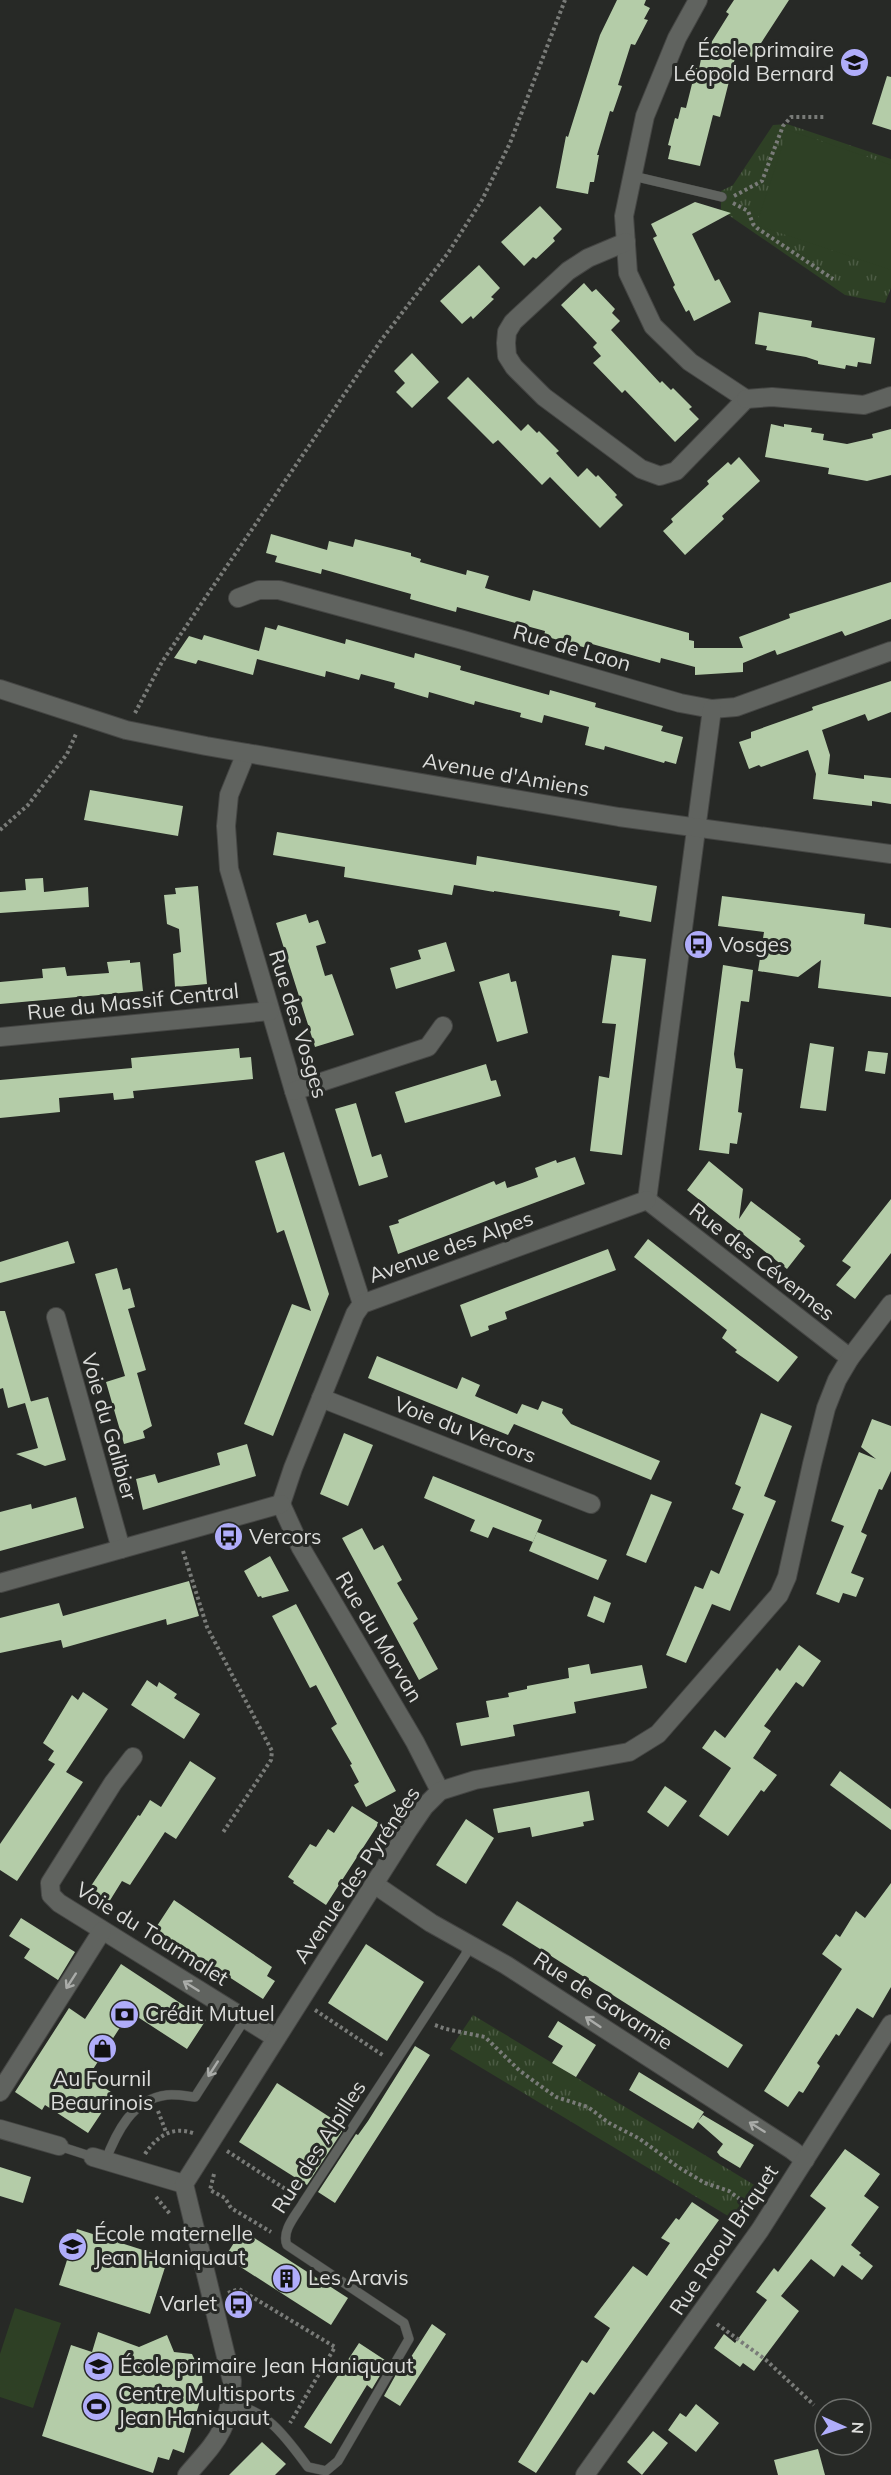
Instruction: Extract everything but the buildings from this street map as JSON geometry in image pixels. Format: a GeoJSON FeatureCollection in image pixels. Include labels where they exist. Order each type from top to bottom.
{"type":"FeatureCollection","features":[{"type":"Feature","properties":{"kind":"street"},"geometry":{"type":"LineString","coordinates":[[698,0],[677,38],[645,117],[624,216],[628,273],[653,326],[690,362],[746,399],[772,397],[864,405],[891,396]]}},
{"type":"Feature","properties":{"kind":"street"},"geometry":{"type":"LineString","coordinates":[[626,242],[588,258],[568,271],[513,322],[507,332],[506,343],[507,356],[514,367],[544,397],[641,469],[660,476],[676,471],[746,399]]}},
{"type":"Feature","properties":{"kind":"street","name":"Rue de Laon"},"geometry":{"type":"LineString","coordinates":[[238,598],[259,590],[279,590],[680,703],[712,710],[736,707],[891,651]]}},
{"type":"Feature","properties":{"kind":"street","name":"Avenue d'Amiens"},"geometry":{"type":"LineString","coordinates":[[0,689],[120,728],[246,753],[697,829],[891,854]]}},
{"type":"Feature","properties":{"kind":"street"},"geometry":{"type":"LineString","coordinates":[[647,1200],[712,710]]}},
{"type":"Feature","properties":{"kind":"street","name":"Rue des Vosges"},"geometry":{"type":"LineString","coordinates":[[246,753],[229,795],[227,849],[229,869],[294,1091],[362,1304]]}},
{"type":"Feature","properties":{"kind":"street","name":"Rue du Massif Central"},"geometry":{"type":"LineString","coordinates":[[0,1037],[270,1011]]}},
{"type":"Feature","properties":{"kind":"street"},"geometry":{"type":"LineString","coordinates":[[294,1091],[428,1047],[443,1026]]}},
{"type":"Feature","properties":{"kind":"street","name":"Avenue des Alpes"},"geometry":{"type":"LineString","coordinates":[[281,1504],[293,1468],[355,1314],[362,1304],[647,1200]]}},
{"type":"Feature","properties":{"kind":"street","name":"Rue des Cévennes"},"geometry":{"type":"LineString","coordinates":[[647,1200],[850,1358]]}},
{"type":"Feature","properties":{"kind":"street","name":"Avenue des Pyrénées"},"geometry":{"type":"LineString","coordinates":[[184,2184],[219,2147],[276,2038],[424,1807],[440,1791],[475,1780],[629,1752],[658,1734],[779,1595],[787,1577],[826,1408],[837,1380],[850,1358],[891,1304]]}},
{"type":"Feature","properties":{"kind":"street","name":"Voie du Galibier"},"geometry":{"type":"LineString","coordinates":[[56,1317],[121,1549]]}},
{"type":"Feature","properties":{"kind":"street","name":"Voie du Vercors"},"geometry":{"type":"LineString","coordinates":[[321,1398],[591,1504]]}},
{"type":"Feature","properties":{"kind":"street"},"geometry":{"type":"LineString","coordinates":[[0,1583],[281,1504]]}},
{"type":"Feature","properties":{"kind":"street","name":"Rue du Morvan"},"geometry":{"type":"LineString","coordinates":[[281,1504],[301,1548],[415,1742],[440,1791]]}},
{"type":"Feature","properties":{"kind":"street","name":"Voie du Tourmalet"},"geometry":{"type":"LineString","coordinates":[[133,1757],[113,1783],[50,1883],[51,1895],[59,1903],[102,1931],[276,2038]]}},
{"type":"Feature","properties":{"kind":"street","name":"Rue de Gavarnie"},"geometry":{"type":"LineString","coordinates":[[374,1884],[466,1944],[506,1965],[805,2160]]}},
{"type":"Feature","properties":{"kind":"street"},"geometry":{"type":"LineString","coordinates":[[0,2092],[102,1931]]}},
{"type":"Feature","properties":{"kind":"street","name":"Rue Raoul Briquet"},"geometry":{"type":"LineString","coordinates":[[585,2475],[768,2218],[891,2024]]}},
{"type":"Feature","properties":{"kind":"street"},"geometry":{"type":"LineString","coordinates":[[0,2129],[58,2146]]}},
{"type":"Feature","properties":{"kind":"street"},"geometry":{"type":"LineString","coordinates":[[99,2159],[184,2184],[232,2381],[231,2404],[220,2438],[187,2475]]}},
{"type":"Feature","properties":{"kind":"lane"},"geometry":{"type":"LineString","coordinates":[[633,176],[722,197]]}},
{"type":"Feature","properties":{"kind":"lane","name":"Rue des Alpilles"},"geometry":{"type":"LineString","coordinates":[[231,2404],[244,2406],[263,2416],[283,2433],[308,2467],[326,2471],[338,2462],[409,2339],[404,2323],[287,2245],[286,2233],[303,2203],[466,1954],[466,1944]]}},
{"type":"Feature","properties":{"kind":"lane"},"geometry":{"type":"LineString","coordinates":[[58,2146],[99,2159],[126,2119],[144,2103],[166,2095],[195,2097],[244,2019]]}},
{"type":"Feature","properties":{"kind":"path"},"geometry":{"type":"LineString","coordinates":[[120,728],[162,662],[368,358],[448,254],[482,200],[510,143],[565,0]]}},
{"type":"Feature","properties":{"kind":"path"},"geometry":{"type":"LineString","coordinates":[[722,197],[735,196],[762,181],[783,126],[791,117],[824,117]]}},
{"type":"Feature","properties":{"kind":"path"},"geometry":{"type":"LineString","coordinates":[[722,197],[748,211],[757,228],[833,279]]}},
{"type":"Feature","properties":{"kind":"path"},"geometry":{"type":"LineString","coordinates":[[0,830],[28,805],[67,754],[77,732],[80,716]]}},
{"type":"Feature","properties":{"kind":"path"},"geometry":{"type":"LineString","coordinates":[[179,1533],[207,1627],[272,1751],[271,1760],[222,1834]]}},
{"type":"Feature","properties":{"kind":"path"},"geometry":{"type":"LineString","coordinates":[[300,2001],[394,2063]]}},
{"type":"Feature","properties":{"kind":"path"},"geometry":{"type":"LineString","coordinates":[[423,2020],[446,2030],[485,2037],[520,2072],[556,2097],[588,2107],[609,2123],[640,2139],[678,2167],[705,2183],[729,2191],[768,2218]]}},
{"type":"Feature","properties":{"kind":"path"},"geometry":{"type":"LineString","coordinates":[[154,2099],[166,2133]]}},
{"type":"Feature","properties":{"kind":"path"},"geometry":{"type":"LineString","coordinates":[[219,2147],[221,2161]]}},
{"type":"Feature","properties":{"kind":"path"},"geometry":{"type":"LineString","coordinates":[[219,2147],[296,2195],[303,2203]]}},
{"type":"Feature","properties":{"kind":"path"},"geometry":{"type":"LineString","coordinates":[[215,2171],[210,2190],[225,2198],[231,2208],[285,2240]]}},
{"type":"Feature","properties":{"kind":"path"},"geometry":{"type":"LineString","coordinates":[[213,2298],[239,2289],[335,2347],[283,2433]]}},
{"type":"Feature","properties":{"kind":"path"},"geometry":{"type":"LineString","coordinates":[[702,2312],[766,2360],[813,2404]]}},
{"type":"Feature","properties":{"kind":"green space"},"geometry":{"type":"Polygon","coordinates":[[[787,124],[891,159],[891,288],[885,303],[845,295],[721,210],[721,191],[733,185],[773,125],[787,124]]]}},
{"type":"Feature","properties":{"kind":"green space"},"geometry":{"type":"Polygon","coordinates":[[[788,130],[891,165],[891,270],[756,225],[788,130]]]}},
{"type":"Feature","properties":{"kind":"green space"},"geometry":{"type":"Polygon","coordinates":[[[473,2015],[761,2189],[738,2222],[450,2049],[473,2015]]]}},
{"type":"Feature","properties":{"kind":"green space"},"geometry":{"type":"Polygon","coordinates":[[[15,2308],[61,2323],[33,2408],[0,2397],[0,2354],[15,2308]]]}},
{"type":"Feature","properties":{"kind":"place","name":"École primaire Léopold Bernard"},"geometry":{"type":"Point","coordinates":[855,62]}},
{"type":"Feature","properties":{"kind":"place","name":"Vosges"},"geometry":{"type":"Point","coordinates":[698,945]}},
{"type":"Feature","properties":{"kind":"place","name":"Vercors"},"geometry":{"type":"Point","coordinates":[228,1537]}},
{"type":"Feature","properties":{"kind":"place","name":"Crédit Mutuel"},"geometry":{"type":"Point","coordinates":[124,2014]}},
{"type":"Feature","properties":{"kind":"place","name":"Au Fournil Beaurinois"},"geometry":{"type":"Point","coordinates":[102,2048]}},
{"type":"Feature","properties":{"kind":"place","name":"École maternelle Jean Haniquaut"},"geometry":{"type":"Point","coordinates":[73,2246]}},
{"type":"Feature","properties":{"kind":"place","name":"Les Aravis"},"geometry":{"type":"Point","coordinates":[287,2278]}},
{"type":"Feature","properties":{"kind":"place","name":"Varlet"},"geometry":{"type":"Point","coordinates":[238,2304]}},
{"type":"Feature","properties":{"kind":"place","name":"École primaire Jean Haniquaut"},"geometry":{"type":"Point","coordinates":[99,2366]}},
{"type":"Feature","properties":{"kind":"place","name":"Centre Multisports Jean Haniquaut"},"geometry":{"type":"Point","coordinates":[97,2406]}}]}
